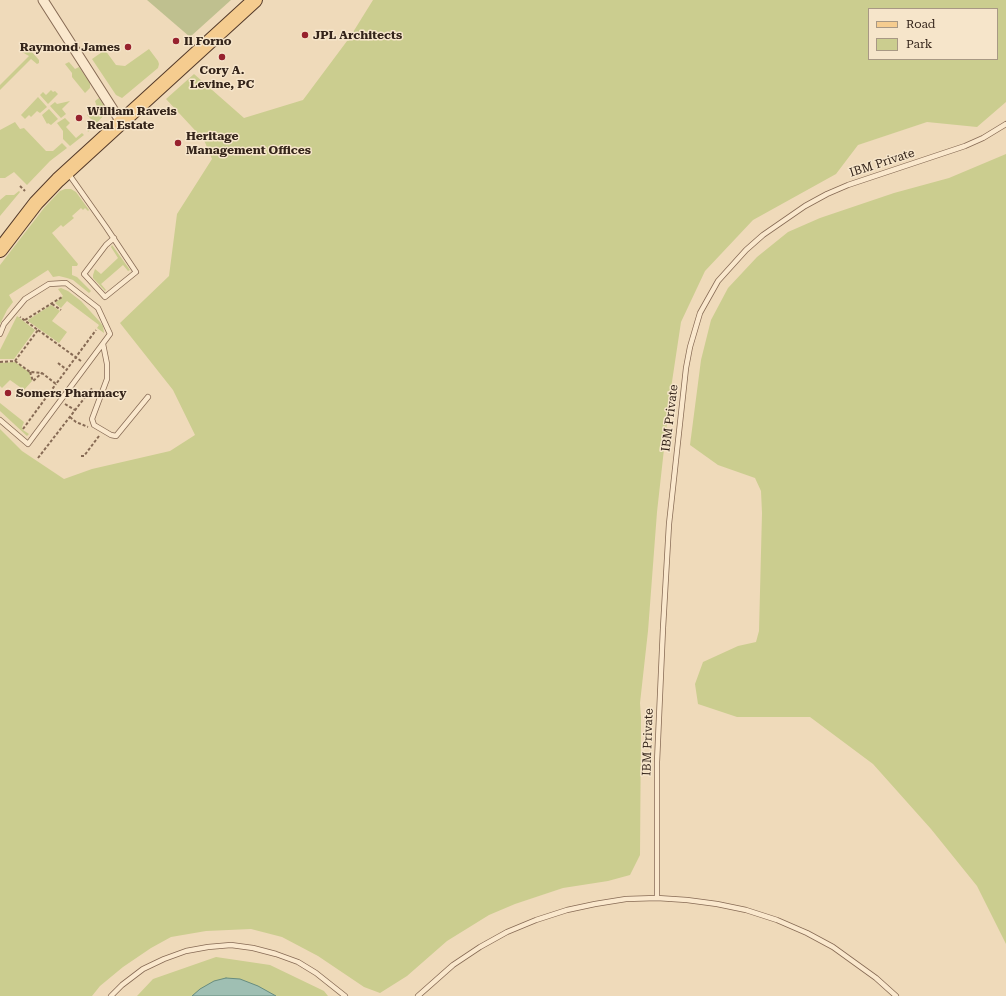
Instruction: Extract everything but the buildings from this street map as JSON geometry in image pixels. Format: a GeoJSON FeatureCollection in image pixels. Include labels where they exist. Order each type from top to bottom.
{"type":"FeatureCollection","features":[{"type":"Feature","properties":{"kind":"main road"},"geometry":{"type":"LineString","coordinates":[[0,250],[36,203],[66,171],[255,0]]}},
{"type":"Feature","properties":{"kind":"street"},"geometry":{"type":"LineString","coordinates":[[43,0],[121,122]]}},
{"type":"Feature","properties":{"kind":"lane","name":"IBM Private"},"geometry":{"type":"LineString","coordinates":[[657,898],[657,762],[668,538],[686,368],[690,347],[700,313],[718,281],[746,250],[763,235],[805,206],[848,185],[966,146],[1006,124]]}},
{"type":"Feature","properties":{"kind":"lane"},"geometry":{"type":"LineString","coordinates":[[66,171],[114,238],[136,272],[105,297],[84,274],[106,245],[114,238]]}},
{"type":"Feature","properties":{"kind":"lane"},"geometry":{"type":"LineString","coordinates":[[0,334],[4,324],[25,299],[49,284],[66,283],[98,308],[110,334],[28,444],[0,420]]}},
{"type":"Feature","properties":{"kind":"lane"},"geometry":{"type":"LineString","coordinates":[[103,344],[107,364],[107,379],[92,419],[94,425],[111,435],[116,436],[148,397]]}},
{"type":"Feature","properties":{"kind":"lane"},"geometry":{"type":"LineString","coordinates":[[418,996],[453,965],[480,947],[507,932],[567,910],[626,899],[657,898],[717,904],[746,910],[777,920],[808,933],[833,947],[876,978],[896,996]]}},
{"type":"Feature","properties":{"kind":"lane"},"geometry":{"type":"LineString","coordinates":[[111,996],[122,984],[143,969],[164,958],[186,951],[208,947],[231,946],[253,948],[298,962],[316,973],[345,996]]}},
{"type":"Feature","properties":{"kind":"path"},"geometry":{"type":"LineString","coordinates":[[20,186],[25,191]]}},
{"type":"Feature","properties":{"kind":"path"},"geometry":{"type":"LineString","coordinates":[[25,320],[62,297]]}},
{"type":"Feature","properties":{"kind":"path"},"geometry":{"type":"LineString","coordinates":[[52,304],[61,310]]}},
{"type":"Feature","properties":{"kind":"path"},"geometry":{"type":"LineString","coordinates":[[14,312],[87,365]]}},
{"type":"Feature","properties":{"kind":"path"},"geometry":{"type":"LineString","coordinates":[[15,361],[38,330]]}},
{"type":"Feature","properties":{"kind":"path"},"geometry":{"type":"LineString","coordinates":[[23,428],[96,330]]}},
{"type":"Feature","properties":{"kind":"path"},"geometry":{"type":"LineString","coordinates":[[0,362],[15,361],[30,372],[42,373],[56,384]]}},
{"type":"Feature","properties":{"kind":"path"},"geometry":{"type":"LineString","coordinates":[[58,363],[67,370]]}},
{"type":"Feature","properties":{"kind":"path"},"geometry":{"type":"LineString","coordinates":[[30,372],[33,381],[42,373]]}},
{"type":"Feature","properties":{"kind":"path"},"geometry":{"type":"LineString","coordinates":[[38,458],[93,387]]}},
{"type":"Feature","properties":{"kind":"path"},"geometry":{"type":"LineString","coordinates":[[70,417],[76,422],[90,429]]}},
{"type":"Feature","properties":{"kind":"path"},"geometry":{"type":"LineString","coordinates":[[81,456],[84,456],[100,436],[95,433]]}},
{"type":"Feature","properties":{"kind":"green space"},"geometry":{"type":"Polygon","coordinates":[[[147,0],[231,0],[190,37],[147,0]]]}},
{"type":"Feature","properties":{"kind":"green space"},"geometry":{"type":"Polygon","coordinates":[[[373,0],[1006,0],[1006,102],[977,127],[927,122],[858,145],[836,174],[753,220],[705,271],[681,322],[670,395],[657,512],[648,631],[640,703],[640,855],[630,875],[608,881],[563,888],[515,904],[489,915],[447,941],[407,976],[380,993],[364,987],[318,956],[282,937],[251,929],[206,931],[171,937],[151,948],[123,967],[100,986],[92,996],[0,996],[0,429],[22,451],[64,479],[92,469],[170,451],[195,435],[173,390],[120,323],[169,276],[177,214],[212,159],[204,140],[166,99],[194,74],[244,118],[303,100],[350,37],[373,0]]]}},
{"type":"Feature","properties":{"kind":"green space"},"geometry":{"type":"Polygon","coordinates":[[[26,49],[31,51],[39,60],[39,63],[37,64],[31,59],[0,90],[0,85],[29,56],[22,52],[26,49]]]}},
{"type":"Feature","properties":{"kind":"green space"},"geometry":{"type":"Polygon","coordinates":[[[149,49],[158,61],[158,68],[122,98],[116,95],[92,59],[105,50],[116,65],[125,66],[149,49]]]}},
{"type":"Feature","properties":{"kind":"green space"},"geometry":{"type":"Polygon","coordinates":[[[69,62],[75,69],[79,67],[90,83],[90,88],[85,93],[72,77],[72,73],[65,64],[69,62]]]}},
{"type":"Feature","properties":{"kind":"green space"},"geometry":{"type":"Polygon","coordinates":[[[51,90],[58,94],[48,104],[40,95],[43,92],[46,95],[51,90]]]}},
{"type":"Feature","properties":{"kind":"green space"},"geometry":{"type":"Polygon","coordinates":[[[38,97],[47,107],[40,113],[37,111],[31,117],[29,115],[25,119],[21,115],[38,97]]]}},
{"type":"Feature","properties":{"kind":"green space"},"geometry":{"type":"Polygon","coordinates":[[[99,98],[108,111],[88,132],[87,129],[94,122],[87,115],[97,107],[95,101],[99,98]]]}},
{"type":"Feature","properties":{"kind":"green space"},"geometry":{"type":"Polygon","coordinates":[[[70,101],[62,109],[66,114],[61,118],[50,106],[55,102],[57,104],[70,101]]]}},
{"type":"Feature","properties":{"kind":"green space"},"geometry":{"type":"Polygon","coordinates":[[[49,109],[58,119],[51,125],[48,123],[47,124],[42,115],[49,109]]]}},
{"type":"Feature","properties":{"kind":"green space"},"geometry":{"type":"Polygon","coordinates":[[[65,118],[70,123],[66,127],[76,138],[82,133],[84,135],[70,146],[63,139],[63,131],[57,123],[65,118]]]}},
{"type":"Feature","properties":{"kind":"green space"},"geometry":{"type":"Polygon","coordinates":[[[15,122],[20,129],[24,128],[46,151],[53,151],[62,143],[67,148],[50,161],[27,185],[14,172],[5,178],[0,178],[0,130],[15,122]]]}},
{"type":"Feature","properties":{"kind":"green space"},"geometry":{"type":"Polygon","coordinates":[[[1006,154],[1006,944],[977,886],[931,829],[873,764],[810,717],[737,717],[698,704],[695,684],[703,662],[738,646],[756,642],[759,631],[762,513],[761,491],[755,478],[718,465],[690,445],[701,360],[711,320],[728,288],[757,257],[788,232],[820,218],[894,193],[949,178],[1006,154]]]}},
{"type":"Feature","properties":{"kind":"green space"},"geometry":{"type":"Polygon","coordinates":[[[71,189],[76,192],[89,210],[88,211],[85,208],[83,210],[81,208],[72,216],[74,218],[63,227],[61,225],[52,233],[78,264],[77,266],[72,266],[72,275],[77,277],[91,291],[89,293],[73,280],[59,276],[53,277],[48,270],[9,295],[13,302],[0,324],[0,265],[44,208],[60,191],[71,189]]]}},
{"type":"Feature","properties":{"kind":"green space"},"geometry":{"type":"Polygon","coordinates":[[[19,191],[20,192],[0,216],[0,200],[6,195],[14,195],[19,191]]]}},
{"type":"Feature","properties":{"kind":"green space"},"geometry":{"type":"Polygon","coordinates":[[[112,245],[130,270],[128,271],[123,265],[101,284],[106,290],[105,291],[93,278],[93,275],[95,269],[101,274],[118,258],[111,247],[112,245]]]}},
{"type":"Feature","properties":{"kind":"green space"},"geometry":{"type":"Polygon","coordinates":[[[61,288],[68,291],[81,301],[103,326],[104,333],[97,328],[99,325],[67,301],[61,308],[55,303],[63,296],[58,289],[61,288]]]}},
{"type":"Feature","properties":{"kind":"green space"},"geometry":{"type":"Polygon","coordinates":[[[51,305],[60,311],[52,321],[67,332],[59,343],[28,321],[51,305]]]}},
{"type":"Feature","properties":{"kind":"green space"},"geometry":{"type":"Polygon","coordinates":[[[17,316],[35,330],[14,359],[0,359],[0,350],[17,316]]]}},
{"type":"Feature","properties":{"kind":"green space"},"geometry":{"type":"Polygon","coordinates":[[[15,362],[29,372],[32,381],[24,390],[10,380],[2,388],[0,386],[0,363],[15,362]]]}},
{"type":"Feature","properties":{"kind":"green space"},"geometry":{"type":"Polygon","coordinates":[[[0,403],[24,422],[22,427],[23,430],[29,434],[27,436],[0,411],[0,403]]]}},
{"type":"Feature","properties":{"kind":"green space"},"geometry":{"type":"Polygon","coordinates":[[[216,957],[270,965],[324,991],[328,996],[137,996],[153,979],[216,957]]]}},
{"type":"Feature","properties":{"kind":"shaded area"},"geometry":{"type":"Polygon","coordinates":[[[226,978],[240,979],[258,986],[276,996],[192,996],[200,989],[214,981],[226,978]]]}},
{"type":"Feature","properties":{"kind":"place","name":"JPL Architects"},"geometry":{"type":"Point","coordinates":[305,35]}},
{"type":"Feature","properties":{"kind":"place","name":"Il Forno"},"geometry":{"type":"Point","coordinates":[176,41]}},
{"type":"Feature","properties":{"kind":"place","name":"Raymond James"},"geometry":{"type":"Point","coordinates":[128,47]}},
{"type":"Feature","properties":{"kind":"place","name":"Cory A. Levine, PC"},"geometry":{"type":"Point","coordinates":[222,57]}},
{"type":"Feature","properties":{"kind":"place","name":"William Raveis Real Estate"},"geometry":{"type":"Point","coordinates":[79,118]}},
{"type":"Feature","properties":{"kind":"place","name":"Heritage Management Offices"},"geometry":{"type":"Point","coordinates":[178,143]}},
{"type":"Feature","properties":{"kind":"place","name":"Somers Pharmacy"},"geometry":{"type":"Point","coordinates":[8,393]}}]}
